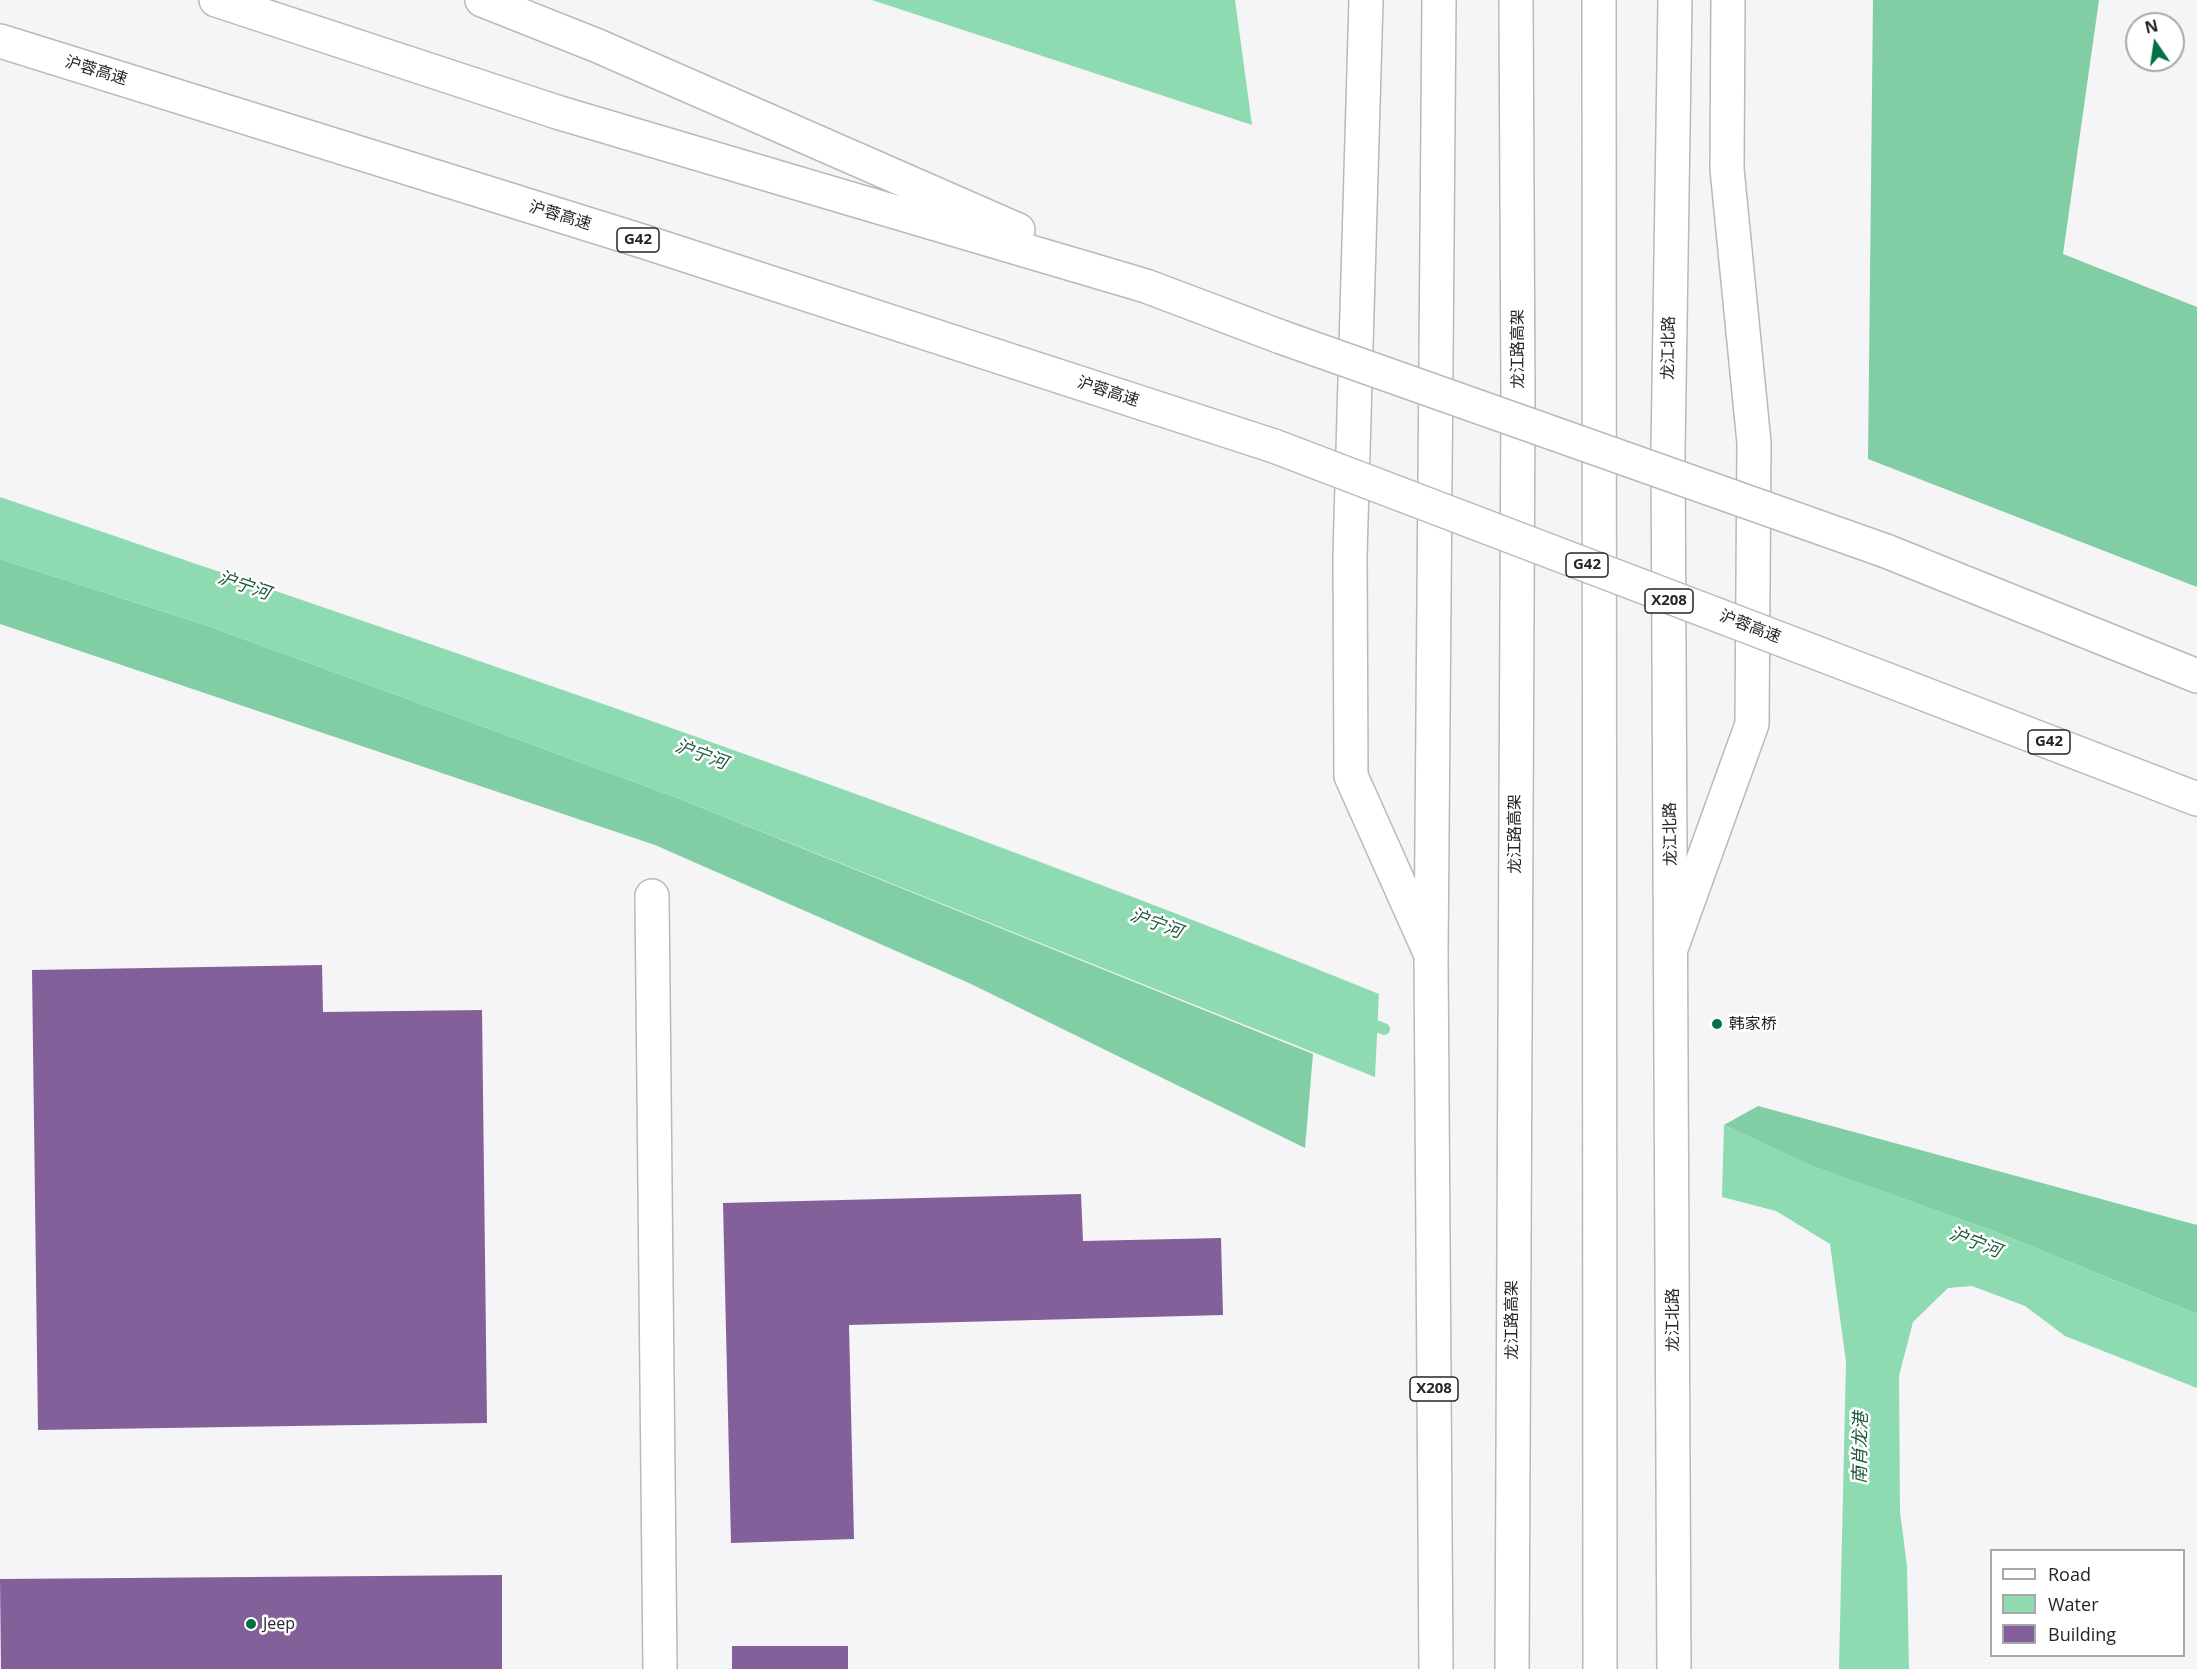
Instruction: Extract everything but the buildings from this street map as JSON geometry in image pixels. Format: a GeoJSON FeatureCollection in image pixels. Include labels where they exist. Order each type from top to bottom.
{"type":"FeatureCollection","features":[{"type":"Feature","properties":{"kind":"main road"},"geometry":{"type":"LineString","coordinates":[[216,0],[561,113],[1146,286]]}},
{"type":"Feature","properties":{"kind":"main road"},"geometry":{"type":"LineString","coordinates":[[482,0],[598,46],[1146,286],[1281,338],[1886,551],[2197,676]]}},
{"type":"Feature","properties":{"kind":"main road"},"geometry":{"type":"LineString","coordinates":[[1366,0],[1350,555],[1351,776],[1431,955]]}},
{"type":"Feature","properties":{"kind":"main road","name":"X208"},"geometry":{"type":"LineString","coordinates":[[1436,1669],[1431,955],[1439,0]]}},
{"type":"Feature","properties":{"kind":"main road","name":"龙江路高架"},"geometry":{"type":"LineString","coordinates":[[1512,1669],[1518,408],[1516,0]]}},
{"type":"Feature","properties":{"kind":"main road"},"geometry":{"type":"LineString","coordinates":[[1599,0],[1600,1669]]}},
{"type":"Feature","properties":{"kind":"main road","name":"龙江北路"},"geometry":{"type":"LineString","coordinates":[[1674,1669],[1668,451],[1676,0]]}},
{"type":"Feature","properties":{"kind":"main road"},"geometry":{"type":"LineString","coordinates":[[1672,946],[1752,724],[1754,443],[1727,169],[1728,0]]}},
{"type":"Feature","properties":{"kind":"main road","name":"沪蓉高速"},"geometry":{"type":"LineString","coordinates":[[0,41],[645,242],[1274,446],[2197,799]]}},
{"type":"Feature","properties":{"kind":"main road"},"geometry":{"type":"LineString","coordinates":[[652,896],[660,1669]]}},
{"type":"Feature","properties":{"kind":"shaded area"},"geometry":{"type":"Polygon","coordinates":[[[1873,0],[2099,0],[2063,254],[2197,307],[2197,587],[1868,459],[1873,0]]]}},
{"type":"Feature","properties":{"kind":"shaded area"},"geometry":{"type":"Polygon","coordinates":[[[0,559],[208,626],[675,797],[1313,1054],[1305,1148],[969,983],[655,845],[0,624],[0,559]]]}},
{"type":"Feature","properties":{"kind":"shaded area"},"geometry":{"type":"Polygon","coordinates":[[[1758,1106],[2197,1225],[2197,1314],[1996,1232],[1812,1166],[1724,1125],[1758,1106]]]}},
{"type":"Feature","properties":{"kind":"water"},"geometry":{"type":"Polygon","coordinates":[[[872,0],[1235,0],[1252,125],[872,0]]]}},
{"type":"Feature","properties":{"kind":"water"},"geometry":{"type":"Polygon","coordinates":[[[0,497],[520,675],[866,798],[1209,926],[1379,994],[1375,1077],[675,797],[208,626],[0,559],[0,497]]]}},
{"type":"Feature","properties":{"kind":"water","name":"南肖龙港"},"geometry":{"type":"Polygon","coordinates":[[[1724,1125],[1813,1166],[1996,1232],[2197,1314],[2197,1388],[2065,1336],[2025,1306],[1972,1286],[1948,1288],[1913,1322],[1899,1376],[1900,1512],[1907,1566],[1909,1669],[1839,1669],[1846,1362],[1830,1244],[1776,1211],[1722,1197],[1724,1125]]]}},
{"type":"Feature","properties":{"kind":"waterway","name":"沪宁河"},"geometry":{"type":"LineString","coordinates":[[1363,1021],[1384,1029]]}},
{"type":"Feature","properties":{"kind":"place","name":"韩家桥"},"geometry":{"type":"Point","coordinates":[1717,1024]}},
{"type":"Feature","properties":{"kind":"place","name":"Jeep"},"geometry":{"type":"Point","coordinates":[251,1624]}}]}
